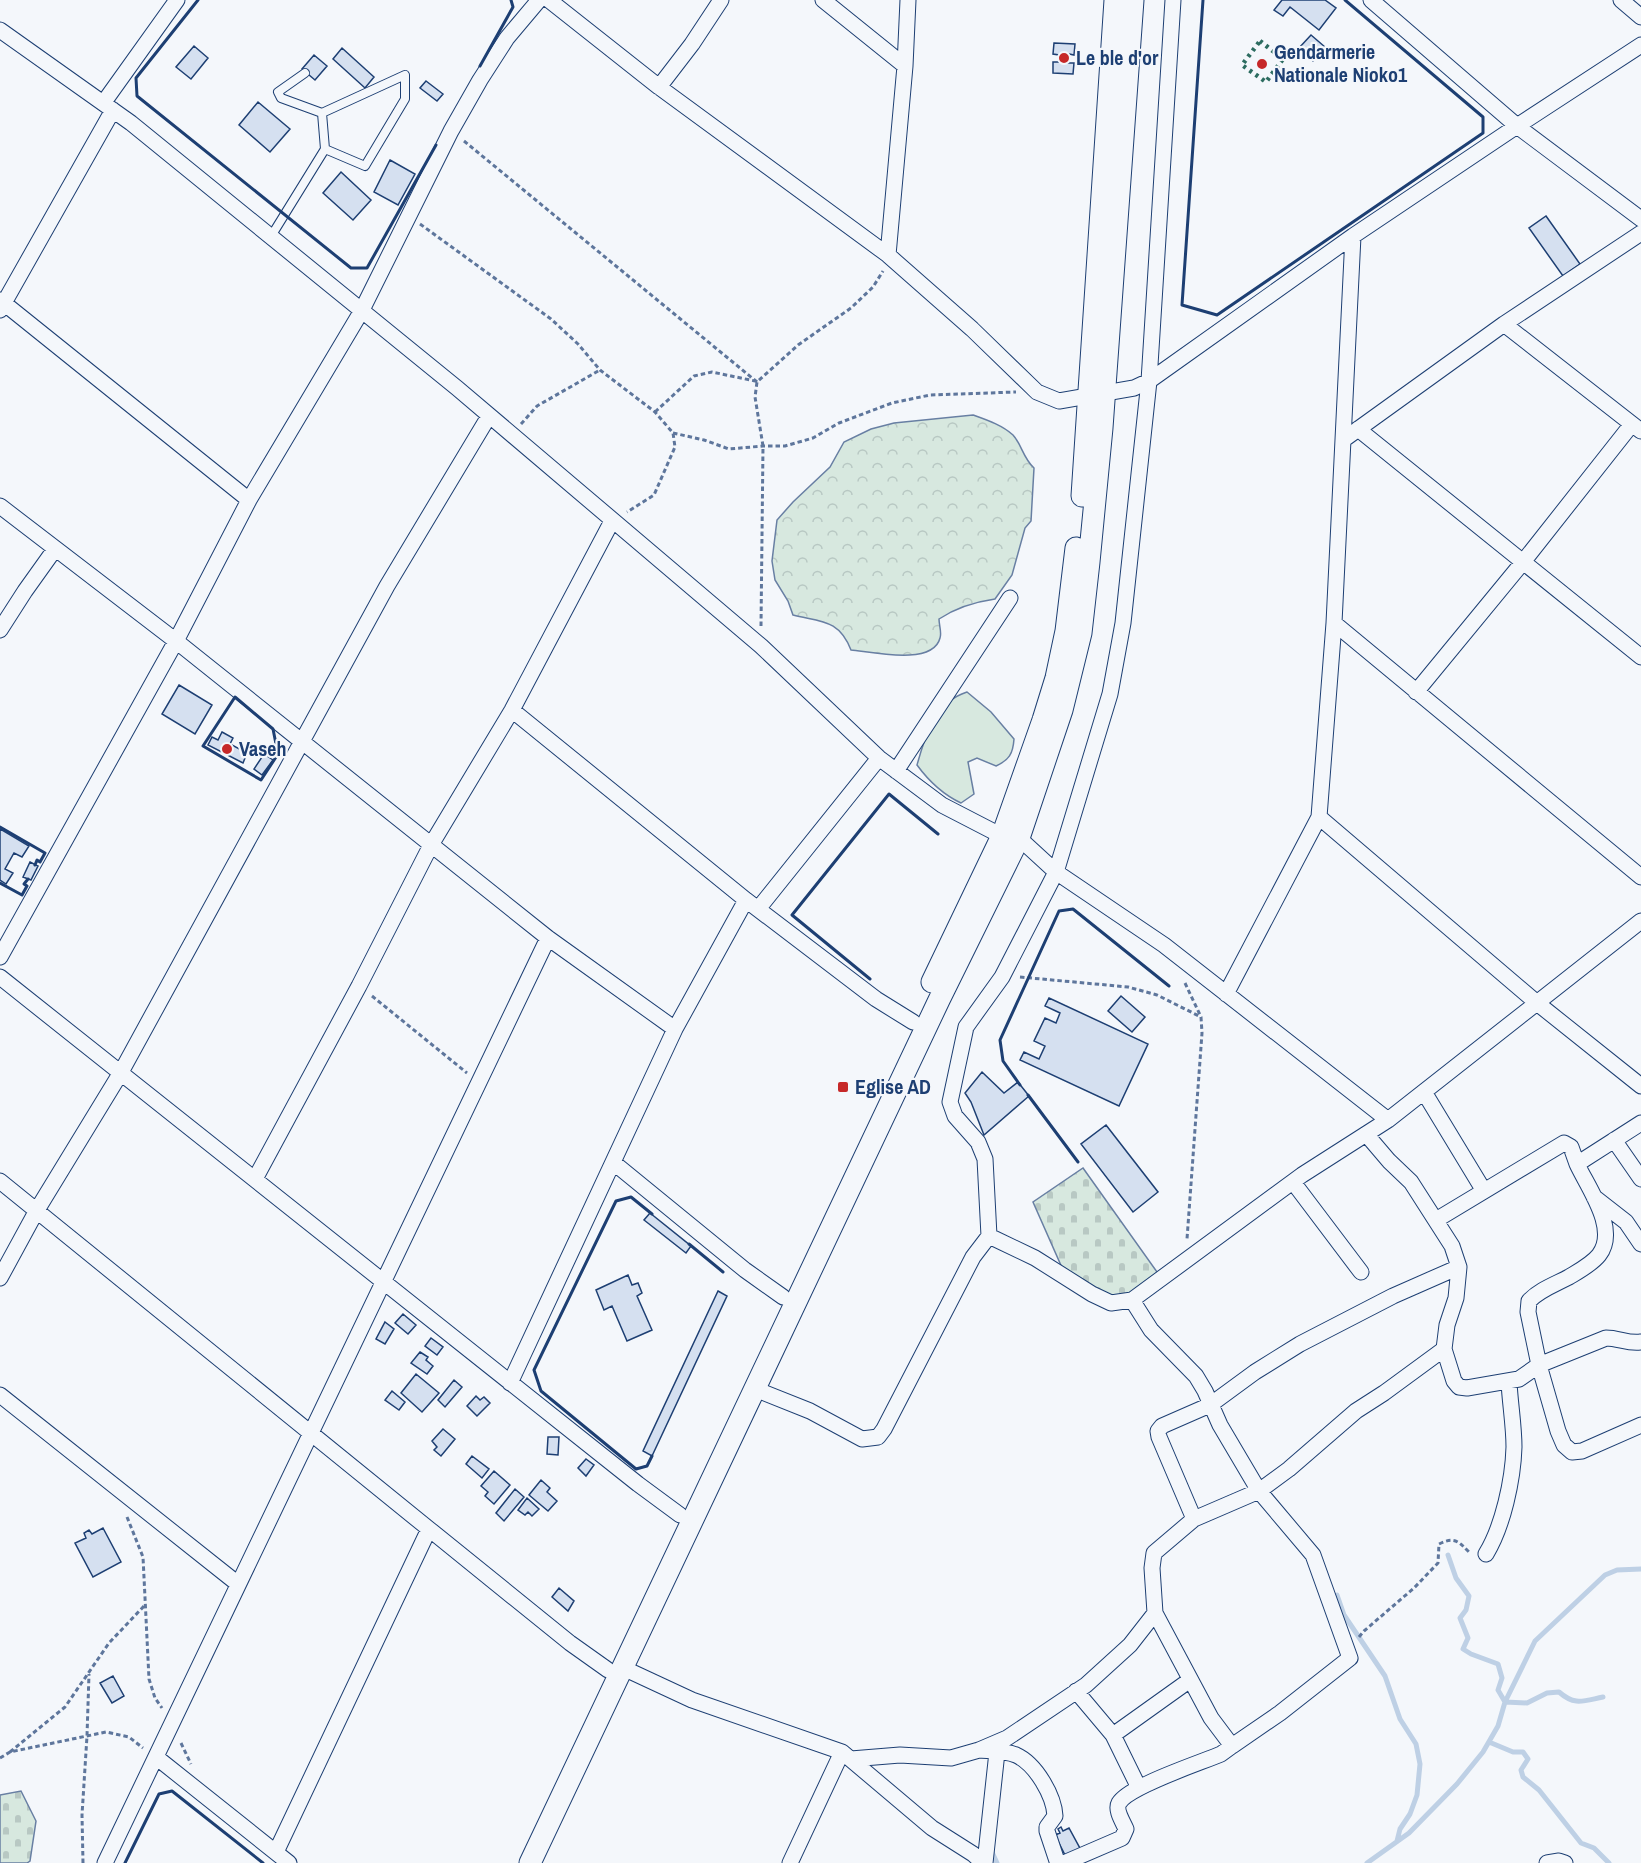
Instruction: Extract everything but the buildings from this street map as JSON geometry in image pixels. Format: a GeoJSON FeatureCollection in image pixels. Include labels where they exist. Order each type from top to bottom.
{"type":"FeatureCollection","features":[{"type":"Feature","properties":{"kind":"street"},"geometry":{"type":"LineString","coordinates":[[177,0],[108,106],[1,304],[249,500]]}},
{"type":"Feature","properties":{"kind":"street"},"geometry":{"type":"LineString","coordinates":[[0,957],[176,641],[249,500],[361,312],[451,130],[507,38],[539,0]]}},
{"type":"Feature","properties":{"kind":"street"},"geometry":{"type":"LineString","coordinates":[[549,0],[659,87],[888,255],[1037,392],[1059,401],[1134,388],[1149,381],[1353,236],[1641,45]]}},
{"type":"Feature","properties":{"kind":"street"},"geometry":{"type":"LineString","coordinates":[[659,87],[692,44],[721,0]]}},
{"type":"Feature","properties":{"kind":"street"},"geometry":{"type":"LineString","coordinates":[[823,0],[905,66]]}},
{"type":"Feature","properties":{"kind":"street"},"geometry":{"type":"LineString","coordinates":[[888,255],[905,66],[908,0]]}},
{"type":"Feature","properties":{"kind":"street"},"geometry":{"type":"LineString","coordinates":[[755,1389],[810,1411],[862,1439],[878,1437],[973,1257],[989,1236],[986,1159],[978,1142],[955,1116],[950,1102],[966,1027],[1002,977],[1056,872],[1110,694],[1120,644],[1149,381],[1173,0]]}},
{"type":"Feature","properties":{"kind":"street"},"geometry":{"type":"LineString","coordinates":[[1371,0],[1517,126],[1641,219]]}},
{"type":"Feature","properties":{"kind":"street"},"geometry":{"type":"LineString","coordinates":[[1621,0],[1641,17]]}},
{"type":"Feature","properties":{"kind":"street"},"geometry":{"type":"LineString","coordinates":[[517,1863],[755,1389],[940,998],[1062,710],[1081,633],[1116,2]]}},
{"type":"Feature","properties":{"kind":"street"},"geometry":{"type":"LineString","coordinates":[[0,30],[108,106],[512,435],[761,646],[879,758],[942,805],[1010,837],[1056,872],[1164,945],[1388,1120]]}},
{"type":"Feature","properties":{"kind":"street"},"geometry":{"type":"LineString","coordinates":[[1343,440],[1504,324],[1641,234]]}},
{"type":"Feature","properties":{"kind":"street"},"geometry":{"type":"LineString","coordinates":[[1226,994],[1319,817],[1334,623],[1353,236]]}},
{"type":"Feature","properties":{"kind":"street"},"geometry":{"type":"LineString","coordinates":[[1416,692],[1637,428],[1504,324]]}},
{"type":"Feature","properties":{"kind":"street"},"geometry":{"type":"LineString","coordinates":[[0,1278],[37,1210],[120,1074],[387,586],[489,416]]}},
{"type":"Feature","properties":{"kind":"street"},"geometry":{"type":"LineString","coordinates":[[1358,429],[1641,657]]}},
{"type":"Feature","properties":{"kind":"street"},"geometry":{"type":"LineString","coordinates":[[0,506],[176,641],[548,938],[675,1029]]}},
{"type":"Feature","properties":{"kind":"street"},"geometry":{"type":"LineString","coordinates":[[255,1179],[359,986],[431,845],[512,710],[612,521]]}},
{"type":"Feature","properties":{"kind":"street"},"geometry":{"type":"LineString","coordinates":[[0,630],[24,591],[55,549]]}},
{"type":"Feature","properties":{"kind":"street"},"geometry":{"type":"LineString","coordinates":[[896,771],[1010,598]]}},
{"type":"Feature","properties":{"kind":"street"},"geometry":{"type":"LineString","coordinates":[[1334,623],[1641,877]]}},
{"type":"Feature","properties":{"kind":"street"},"geometry":{"type":"LineString","coordinates":[[512,710],[752,904],[876,999],[913,1022]]}},
{"type":"Feature","properties":{"kind":"street"},"geometry":{"type":"LineString","coordinates":[[510,1383],[675,1029],[752,904],[879,758]]}},
{"type":"Feature","properties":{"kind":"street"},"geometry":{"type":"LineString","coordinates":[[1319,817],[1537,1003],[1641,1086]]}},
{"type":"Feature","properties":{"kind":"street"},"geometry":{"type":"LineString","coordinates":[[530,1863],[680,1515],[913,1022],[1010,837]]}},
{"type":"Feature","properties":{"kind":"street"},"geometry":{"type":"LineString","coordinates":[[989,1236],[1035,1258],[1092,1294],[1111,1303],[1132,1300],[1293,1182],[1388,1120],[1641,921]]}},
{"type":"Feature","properties":{"kind":"street"},"geometry":{"type":"LineString","coordinates":[[105,1863],[548,938]]}},
{"type":"Feature","properties":{"kind":"street"},"geometry":{"type":"LineString","coordinates":[[0,977],[510,1383],[680,1515]]}},
{"type":"Feature","properties":{"kind":"street"},"geometry":{"type":"LineString","coordinates":[[1424,1092],[1484,1191]]}},
{"type":"Feature","properties":{"kind":"street"},"geometry":{"type":"LineString","coordinates":[[1577,1164],[1641,1123]]}},
{"type":"Feature","properties":{"kind":"street"},"geometry":{"type":"LineString","coordinates":[[1366,1134],[1411,1182],[1452,1246],[1459,1267],[1456,1298],[1447,1325],[1444,1349],[1454,1381],[1459,1387],[1467,1388],[1519,1379],[1539,1365],[1606,1338],[1632,1343],[1641,1341]]}},
{"type":"Feature","properties":{"kind":"street"},"geometry":{"type":"LineString","coordinates":[[1614,1140],[1641,1179]]}},
{"type":"Feature","properties":{"kind":"street"},"geometry":{"type":"LineString","coordinates":[[1436,1220],[1564,1143],[1571,1147],[1606,1229],[1604,1245],[1599,1256],[1581,1270],[1529,1301],[1528,1312],[1539,1365],[1558,1431],[1564,1445],[1572,1452],[1582,1451],[1641,1425]]}},
{"type":"Feature","properties":{"kind":"street"},"geometry":{"type":"LineString","coordinates":[[614,1163],[746,1270],[783,1297]]}},
{"type":"Feature","properties":{"kind":"street"},"geometry":{"type":"LineString","coordinates":[[0,1181],[570,1643],[615,1669],[692,1700],[847,1756],[932,1828],[984,1863]]}},
{"type":"Feature","properties":{"kind":"street"},"geometry":{"type":"LineString","coordinates":[[1293,1182],[1361,1272]]}},
{"type":"Feature","properties":{"kind":"street"},"geometry":{"type":"LineString","coordinates":[[1594,1197],[1626,1222],[1641,1244]]}},
{"type":"Feature","properties":{"kind":"street"},"geometry":{"type":"LineString","coordinates":[[1194,1520],[1159,1437],[1158,1431],[1162,1426],[1210,1405],[1255,1372],[1300,1344],[1393,1296],[1459,1267]]}},
{"type":"Feature","properties":{"kind":"street"},"geometry":{"type":"LineString","coordinates":[[979,1750],[1015,1754],[1032,1765],[1043,1782],[1055,1809],[1055,1816],[1047,1827],[1047,1831],[1054,1857],[1057,1862],[1063,1863],[1122,1838],[1126,1829],[1118,1809],[1119,1802],[1139,1788],[1211,1758],[1232,1746],[1280,1713],[1350,1658],[1313,1555],[1259,1491],[1241,1463],[1196,1376],[1151,1330],[1132,1300]]}},
{"type":"Feature","properties":{"kind":"street"},"geometry":{"type":"LineString","coordinates":[[1232,1746],[1211,1718],[1155,1613],[1152,1568],[1154,1553],[1194,1520],[1259,1491],[1289,1469],[1356,1411],[1444,1349]]}},
{"type":"Feature","properties":{"kind":"street"},"geometry":{"type":"LineString","coordinates":[[1486,1554],[1492,1544],[1509,1489],[1514,1447],[1509,1382]]}},
{"type":"Feature","properties":{"kind":"street"},"geometry":{"type":"LineString","coordinates":[[0,1395],[238,1584]]}},
{"type":"Feature","properties":{"kind":"street"},"geometry":{"type":"LineString","coordinates":[[276,1852],[429,1529]]}},
{"type":"Feature","properties":{"kind":"street"},"geometry":{"type":"LineString","coordinates":[[847,1756],[900,1755],[951,1758],[979,1750],[1007,1738],[1077,1691],[1130,1645],[1155,1613]]}},
{"type":"Feature","properties":{"kind":"street"},"geometry":{"type":"LineString","coordinates":[[1113,1735],[1190,1680]]}},
{"type":"Feature","properties":{"kind":"street"},"geometry":{"type":"LineString","coordinates":[[1077,1691],[1113,1735],[1139,1788]]}},
{"type":"Feature","properties":{"kind":"street"},"geometry":{"type":"LineString","coordinates":[[984,1863],[997,1752]]}},
{"type":"Feature","properties":{"kind":"street"},"geometry":{"type":"LineString","coordinates":[[790,1863],[847,1756]]}},
{"type":"Feature","properties":{"kind":"street"},"geometry":{"type":"LineString","coordinates":[[156,1757],[289,1863]]}},
{"type":"Feature","properties":{"kind":"street"},"geometry":{"type":"LineString","coordinates":[[1547,1863],[1559,1861],[1565,1863]]}},
{"type":"Feature","properties":{"kind":"lane"},"geometry":{"type":"LineString","coordinates":[[305,73],[278,92],[280,98],[322,113],[405,75],[405,99],[365,166],[325,149]]}},
{"type":"Feature","properties":{"kind":"lane"},"geometry":{"type":"LineString","coordinates":[[270,238],[325,149],[322,113]]}},
{"type":"Feature","properties":{"kind":"path"},"geometry":{"type":"LineString","coordinates":[[451,130],[757,382]]}},
{"type":"Feature","properties":{"kind":"path"},"geometry":{"type":"LineString","coordinates":[[409,216],[551,319],[578,344],[600,370],[656,412],[673,433],[675,447],[654,495],[612,521]]}},
{"type":"Feature","properties":{"kind":"path"},"geometry":{"type":"LineString","coordinates":[[761,646],[763,446],[755,397],[757,382],[798,345],[851,308],[873,287],[882,273],[888,255]]}},
{"type":"Feature","properties":{"kind":"path"},"geometry":{"type":"LineString","coordinates":[[512,435],[537,406],[600,370]]}},
{"type":"Feature","properties":{"kind":"path"},"geometry":{"type":"LineString","coordinates":[[656,412],[694,376],[702,373],[711,372],[757,382]]}},
{"type":"Feature","properties":{"kind":"path"},"geometry":{"type":"LineString","coordinates":[[673,433],[729,449],[785,446],[813,438],[839,423],[892,403],[930,395],[1037,392]]}},
{"type":"Feature","properties":{"kind":"path"},"geometry":{"type":"LineString","coordinates":[[1176,1268],[1189,1236],[1202,1033],[1201,1017],[1180,974]]}},
{"type":"Feature","properties":{"kind":"path"},"geometry":{"type":"LineString","coordinates":[[1002,977],[1029,977],[1128,987],[1157,995],[1201,1017]]}},
{"type":"Feature","properties":{"kind":"path"},"geometry":{"type":"LineString","coordinates":[[359,986],[479,1082]]}},
{"type":"Feature","properties":{"kind":"path"},"geometry":{"type":"LineString","coordinates":[[124,1511],[143,1557],[149,1679],[155,1698],[172,1724],[192,1766]]}},
{"type":"Feature","properties":{"kind":"path"},"geometry":{"type":"LineString","coordinates":[[1350,1658],[1354,1644],[1364,1631],[1414,1588],[1438,1563],[1439,1544],[1448,1539],[1458,1541],[1472,1555],[1486,1554]]}},
{"type":"Feature","properties":{"kind":"path"},"geometry":{"type":"LineString","coordinates":[[0,1758],[65,1707],[109,1643],[146,1605]]}},
{"type":"Feature","properties":{"kind":"path"},"geometry":{"type":"LineString","coordinates":[[83,1863],[82,1815],[88,1672]]}},
{"type":"Feature","properties":{"kind":"path"},"geometry":{"type":"LineString","coordinates":[[10,1752],[106,1732],[129,1737],[156,1757]]}},
{"type":"Feature","properties":{"kind":"green space"},"geometry":{"type":"Polygon","coordinates":[[[973,415],[1009,431],[1034,468],[1031,521],[1025,528],[1012,575],[995,599],[952,611],[939,619],[941,636],[935,647],[914,655],[851,650],[841,632],[835,627],[793,615],[788,601],[775,580],[772,561],[777,520],[830,467],[844,442],[871,429],[894,423],[973,415]]]}},
{"type":"Feature","properties":{"kind":"green space"},"geometry":{"type":"Polygon","coordinates":[[[967,692],[991,712],[1014,739],[1010,756],[996,766],[977,758],[968,762],[974,794],[961,803],[937,787],[917,765],[928,732],[939,712],[956,697],[967,692]]]}},
{"type":"Feature","properties":{"kind":"green space"},"geometry":{"type":"Polygon","coordinates":[[[1083,1168],[1162,1279],[1111,1303],[1067,1279],[1033,1202],[1083,1168]]]}},
{"type":"Feature","properties":{"kind":"green space"},"geometry":{"type":"Polygon","coordinates":[[[21,1791],[36,1821],[30,1861],[0,1863],[0,1795],[21,1791]]]}},
{"type":"Feature","properties":{"kind":"waterway"},"geometry":{"type":"LineString","coordinates":[[1448,1555],[1456,1578],[1469,1596],[1466,1610],[1460,1618],[1468,1638],[1463,1649],[1498,1664],[1502,1678],[1498,1690],[1505,1702],[1527,1703],[1547,1693],[1559,1692],[1575,1701],[1603,1697]]}},
{"type":"Feature","properties":{"kind":"waterway"},"geometry":{"type":"LineString","coordinates":[[1367,1863],[1409,1833],[1457,1784],[1483,1752],[1498,1726],[1505,1702],[1535,1641],[1605,1575],[1617,1570],[1641,1569]]}},
{"type":"Feature","properties":{"kind":"waterway"},"geometry":{"type":"LineString","coordinates":[[1337,1595],[1344,1615],[1385,1676],[1400,1719],[1416,1744],[1420,1764],[1417,1795],[1410,1814],[1400,1829],[1397,1841]]}},
{"type":"Feature","properties":{"kind":"waterway"},"geometry":{"type":"LineString","coordinates":[[1489,1742],[1513,1752],[1523,1752],[1528,1759],[1521,1770],[1523,1777],[1539,1790],[1581,1843],[1594,1848],[1609,1863]]}},
{"type":"Feature","properties":{"kind":"waterway"},"geometry":{"type":"LineString","coordinates":[[991,1850],[997,1863]]}},
{"type":"Feature","properties":{"kind":"hedge"},"geometry":{"type":"LineString","coordinates":[[1260,41],[1283,59],[1266,82],[1242,65],[1260,41]]}},
{"type":"Feature","properties":{"kind":"wall"},"geometry":{"type":"LineString","coordinates":[[198,0],[136,78],[137,96],[351,268],[367,268],[436,145]]}},
{"type":"Feature","properties":{"kind":"wall"},"geometry":{"type":"LineString","coordinates":[[480,66],[513,7],[511,0]]}},
{"type":"Feature","properties":{"kind":"wall"},"geometry":{"type":"LineString","coordinates":[[1203,0],[1182,305],[1217,315],[1483,133],[1483,117],[1345,0]]}},
{"type":"Feature","properties":{"kind":"wall"},"geometry":{"type":"LineString","coordinates":[[235,697],[273,729],[278,754],[261,780],[203,746],[235,697]]}},
{"type":"Feature","properties":{"kind":"wall"},"geometry":{"type":"LineString","coordinates":[[870,979],[792,915],[889,794],[938,834]]}},
{"type":"Feature","properties":{"kind":"wall"},"geometry":{"type":"LineString","coordinates":[[0,827],[45,853],[40,862],[37,860],[35,865]]}},
{"type":"Feature","properties":{"kind":"wall"},"geometry":{"type":"LineString","coordinates":[[0,883],[22,895],[27,886],[24,884],[28,879]]}},
{"type":"Feature","properties":{"kind":"wall"},"geometry":{"type":"LineString","coordinates":[[1020,1085],[1003,1061],[1000,1040],[1059,911],[1073,909],[1169,986]]}},
{"type":"Feature","properties":{"kind":"wall"},"geometry":{"type":"LineString","coordinates":[[1028,1095],[1078,1162]]}},
{"type":"Feature","properties":{"kind":"wall"},"geometry":{"type":"LineString","coordinates":[[652,1214],[631,1197],[616,1201],[534,1370],[541,1391],[636,1469],[647,1466],[652,1456]]}},
{"type":"Feature","properties":{"kind":"wall"},"geometry":{"type":"LineString","coordinates":[[689,1244],[723,1272]]}},
{"type":"Feature","properties":{"kind":"wall"},"geometry":{"type":"LineString","coordinates":[[125,1863],[159,1794],[172,1791],[263,1863]]}},
{"type":"Feature","properties":{"kind":"place","name":"Le ble d'or"},"geometry":{"type":"Point","coordinates":[1064,58]}},
{"type":"Feature","properties":{"kind":"place","name":"Gendarmerie Nationale Nioko1"},"geometry":{"type":"Point","coordinates":[1262,64]}},
{"type":"Feature","properties":{"kind":"place","name":"Vaseh"},"geometry":{"type":"Point","coordinates":[227,749]}},
{"type":"Feature","properties":{"kind":"place","name":"Eglise AD"},"geometry":{"type":"Point","coordinates":[843,1087]}}]}
